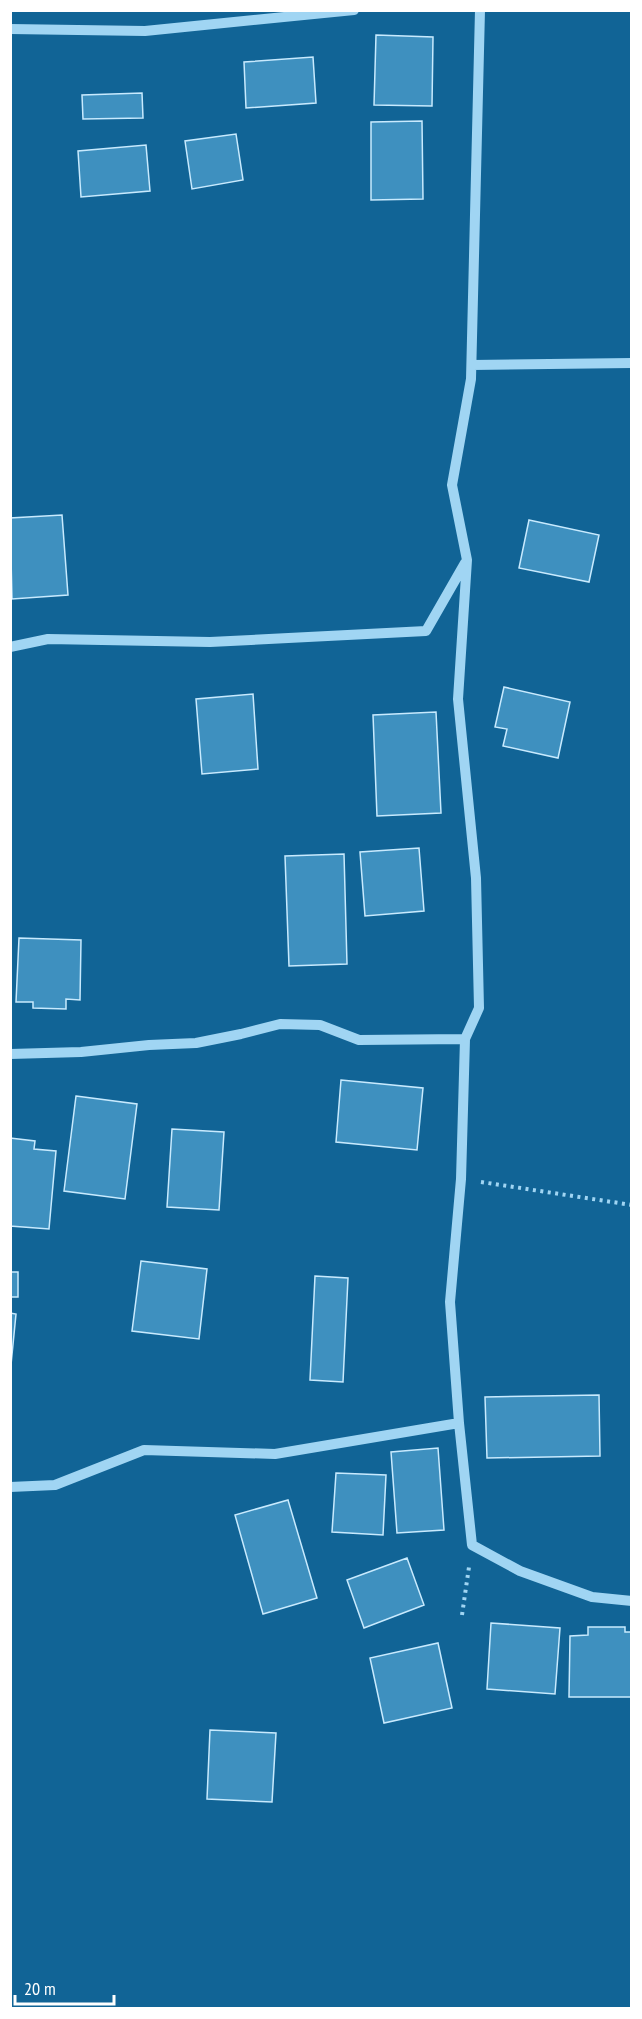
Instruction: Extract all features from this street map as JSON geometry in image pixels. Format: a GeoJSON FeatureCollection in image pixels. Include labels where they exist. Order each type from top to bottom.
{"type":"FeatureCollection","features":[{"type":"Feature","properties":{"kind":"street"},"geometry":{"type":"LineString","coordinates":[[10,29],[145,31],[354,10]]}},
{"type":"Feature","properties":{"kind":"street"},"geometry":{"type":"LineString","coordinates":[[480,10],[472,365],[452,485],[467,560],[458,699],[476,878],[478,1008],[465,1039],[461,1179],[450,1302],[459,1423],[472,1545],[520,1571],[592,1597],[632,1601]]}},
{"type":"Feature","properties":{"kind":"street"},"geometry":{"type":"LineString","coordinates":[[472,365],[632,363]]}},
{"type":"Feature","properties":{"kind":"street"},"geometry":{"type":"LineString","coordinates":[[10,647],[48,639],[210,642],[426,631],[467,560]]}},
{"type":"Feature","properties":{"kind":"street"},"geometry":{"type":"LineString","coordinates":[[10,1054],[81,1052],[196,1043],[280,1024],[320,1025],[359,1040],[465,1039]]}},
{"type":"Feature","properties":{"kind":"street"},"geometry":{"type":"LineString","coordinates":[[10,1487],[55,1485],[144,1450],[275,1454],[459,1423]]}},
{"type":"Feature","properties":{"kind":"path"},"geometry":{"type":"LineString","coordinates":[[461,1179],[632,1206]]}},
{"type":"Feature","properties":{"kind":"path"},"geometry":{"type":"LineString","coordinates":[[462,1615],[472,1545]]}},
{"type":"Feature","properties":{"kind":"building"},"geometry":{"type":"Polygon","coordinates":[[[376,35],[433,37],[432,106],[374,105],[376,35]]]}},
{"type":"Feature","properties":{"kind":"building"},"geometry":{"type":"Polygon","coordinates":[[[313,57],[316,103],[246,108],[244,62],[313,57]]]}},
{"type":"Feature","properties":{"kind":"building"},"geometry":{"type":"Polygon","coordinates":[[[142,93],[143,118],[83,119],[82,95],[142,93]]]}},
{"type":"Feature","properties":{"kind":"building"},"geometry":{"type":"Polygon","coordinates":[[[422,121],[423,199],[371,200],[371,122],[422,121]]]}},
{"type":"Feature","properties":{"kind":"building"},"geometry":{"type":"Polygon","coordinates":[[[236,134],[243,180],[192,189],[185,141],[236,134]]]}},
{"type":"Feature","properties":{"kind":"building"},"geometry":{"type":"Polygon","coordinates":[[[146,145],[150,191],[81,197],[78,151],[146,145]]]}},
{"type":"Feature","properties":{"kind":"building"},"geometry":{"type":"Polygon","coordinates":[[[62,515],[68,595],[12,599],[10,518],[62,515]]]}},
{"type":"Feature","properties":{"kind":"building"},"geometry":{"type":"Polygon","coordinates":[[[529,520],[599,535],[589,582],[519,568],[529,520]]]}},
{"type":"Feature","properties":{"kind":"building"},"geometry":{"type":"Polygon","coordinates":[[[504,687],[570,702],[558,758],[503,746],[507,729],[495,727],[504,687]]]}},
{"type":"Feature","properties":{"kind":"building"},"geometry":{"type":"Polygon","coordinates":[[[253,694],[258,769],[202,774],[196,699],[253,694]]]}},
{"type":"Feature","properties":{"kind":"building"},"geometry":{"type":"Polygon","coordinates":[[[436,712],[441,813],[377,816],[373,715],[436,712]]]}},
{"type":"Feature","properties":{"kind":"building"},"geometry":{"type":"Polygon","coordinates":[[[419,848],[424,911],[365,916],[360,852],[419,848]]]}},
{"type":"Feature","properties":{"kind":"building"},"geometry":{"type":"Polygon","coordinates":[[[344,854],[347,964],[289,966],[285,856],[344,854]]]}},
{"type":"Feature","properties":{"kind":"building"},"geometry":{"type":"Polygon","coordinates":[[[19,938],[81,940],[80,1000],[66,999],[66,1009],[33,1008],[33,1002],[16,1002],[19,938]]]}},
{"type":"Feature","properties":{"kind":"building"},"geometry":{"type":"Polygon","coordinates":[[[341,1080],[423,1088],[417,1150],[336,1142],[341,1080]]]}},
{"type":"Feature","properties":{"kind":"building"},"geometry":{"type":"Polygon","coordinates":[[[76,1096],[137,1104],[125,1199],[64,1191],[76,1096]]]}},
{"type":"Feature","properties":{"kind":"building"},"geometry":{"type":"Polygon","coordinates":[[[172,1129],[224,1132],[219,1210],[167,1207],[172,1129]]]}},
{"type":"Feature","properties":{"kind":"building"},"geometry":{"type":"Polygon","coordinates":[[[10,1138],[35,1141],[34,1149],[56,1151],[49,1229],[10,1226],[10,1138]]]}},
{"type":"Feature","properties":{"kind":"building"},"geometry":{"type":"Polygon","coordinates":[[[141,1261],[207,1269],[199,1339],[132,1331],[141,1261]]]}},
{"type":"Feature","properties":{"kind":"building"},"geometry":{"type":"Polygon","coordinates":[[[10,1272],[18,1272],[18,1297],[10,1297],[10,1272]]]}},
{"type":"Feature","properties":{"kind":"building"},"geometry":{"type":"Polygon","coordinates":[[[315,1276],[348,1278],[343,1382],[310,1380],[315,1276]]]}},
{"type":"Feature","properties":{"kind":"building"},"geometry":{"type":"Polygon","coordinates":[[[10,1313],[16,1314],[10,1375],[10,1313]]]}},
{"type":"Feature","properties":{"kind":"building"},"geometry":{"type":"Polygon","coordinates":[[[599,1395],[600,1456],[487,1458],[485,1397],[599,1395]]]}},
{"type":"Feature","properties":{"kind":"building"},"geometry":{"type":"Polygon","coordinates":[[[438,1448],[444,1530],[397,1533],[391,1452],[438,1448]]]}},
{"type":"Feature","properties":{"kind":"building"},"geometry":{"type":"Polygon","coordinates":[[[336,1473],[386,1475],[383,1535],[332,1532],[336,1473]]]}},
{"type":"Feature","properties":{"kind":"building"},"geometry":{"type":"Polygon","coordinates":[[[288,1500],[317,1598],[263,1614],[235,1515],[288,1500]]]}},
{"type":"Feature","properties":{"kind":"building"},"geometry":{"type":"Polygon","coordinates":[[[407,1558],[424,1605],[364,1628],[347,1580],[407,1558]]]}},
{"type":"Feature","properties":{"kind":"building"},"geometry":{"type":"Polygon","coordinates":[[[491,1623],[560,1628],[555,1694],[487,1689],[491,1623]]]}},
{"type":"Feature","properties":{"kind":"building"},"geometry":{"type":"Polygon","coordinates":[[[588,1627],[625,1627],[625,1632],[632,1632],[632,1697],[569,1697],[570,1636],[588,1635],[588,1627]]]}},
{"type":"Feature","properties":{"kind":"building"},"geometry":{"type":"Polygon","coordinates":[[[438,1643],[452,1708],[384,1723],[370,1658],[438,1643]]]}},
{"type":"Feature","properties":{"kind":"building"},"geometry":{"type":"Polygon","coordinates":[[[210,1730],[276,1733],[272,1802],[207,1799],[210,1730]]]}}]}
